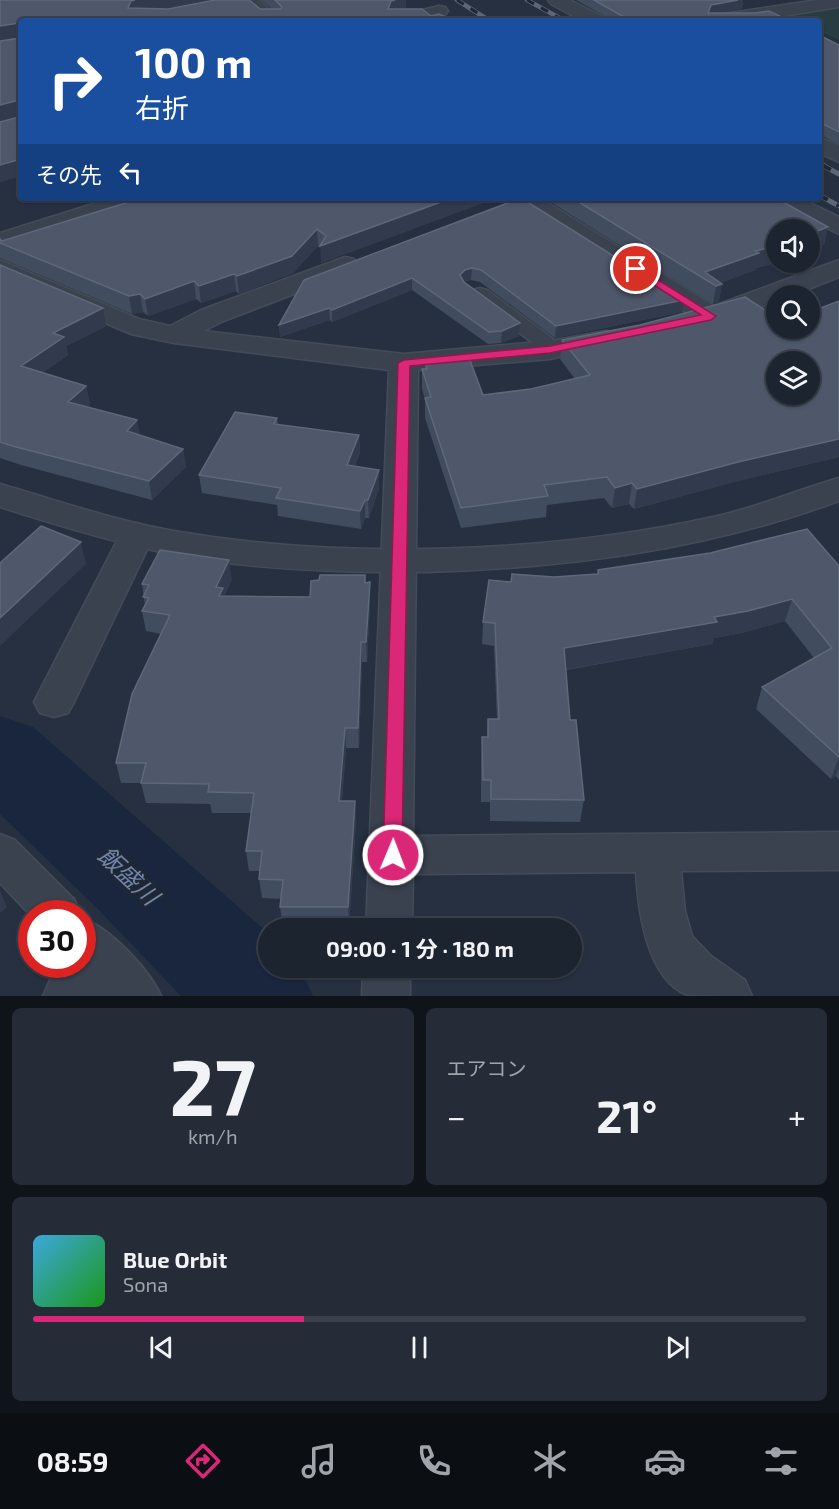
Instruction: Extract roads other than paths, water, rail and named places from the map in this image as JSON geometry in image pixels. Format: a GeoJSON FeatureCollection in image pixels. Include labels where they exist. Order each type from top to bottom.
{"type":"FeatureCollection","features":[{"type":"Feature","properties":{"kind":"street"},"geometry":{"type":"LineString","coordinates":[[227,4],[248,0],[269,18]]}},
{"type":"Feature","properties":{"kind":"street"},"geometry":{"type":"LineString","coordinates":[[557,0],[590,18]]}},
{"type":"Feature","properties":{"kind":"street"},"geometry":{"type":"LineString","coordinates":[[741,0],[777,17]]}},
{"type":"Feature","properties":{"kind":"street"},"geometry":{"type":"LineString","coordinates":[[762,18],[777,17],[839,2]]}},
{"type":"Feature","properties":{"kind":"street"},"geometry":{"type":"LineString","coordinates":[[405,18],[431,5],[451,18]]}},
{"type":"Feature","properties":{"kind":"street"},"geometry":{"type":"LineString","coordinates":[[822,146],[839,155]]}},
{"type":"Feature","properties":{"kind":"street"},"geometry":{"type":"LineString","coordinates":[[0,241],[127,201]]}},
{"type":"Feature","properties":{"kind":"street"},"geometry":{"type":"LineString","coordinates":[[498,208],[516,201]]}},
{"type":"Feature","properties":{"kind":"street"},"geometry":{"type":"LineString","coordinates":[[529,201],[711,316]]}},
{"type":"Feature","properties":{"kind":"street"},"geometry":{"type":"LineString","coordinates":[[787,201],[839,227]]}},
{"type":"Feature","properties":{"kind":"street"},"geometry":{"type":"LineString","coordinates":[[174,335],[211,316],[366,258]]}},
{"type":"Feature","properties":{"kind":"street"},"geometry":{"type":"LineString","coordinates":[[0,268],[131,326],[174,335],[299,352],[404,363],[550,350],[628,335]]}},
{"type":"Feature","properties":{"kind":"street"},"geometry":{"type":"LineString","coordinates":[[680,323],[711,316],[839,268]]}},
{"type":"Feature","properties":{"kind":"street"},"geometry":{"type":"LineString","coordinates":[[390,918],[393,855],[404,363]]}},
{"type":"Feature","properties":{"kind":"street"},"geometry":{"type":"LineString","coordinates":[[0,495],[63,517],[137,535],[259,554],[399,561],[531,555],[618,546],[744,521],[839,489]]}},
{"type":"Feature","properties":{"kind":"street"},"geometry":{"type":"LineString","coordinates":[[54,702],[137,535]]}},
{"type":"Feature","properties":{"kind":"street"},"geometry":{"type":"LineString","coordinates":[[393,855],[839,851]]}},
{"type":"Feature","properties":{"kind":"street"},"geometry":{"type":"LineString","coordinates":[[0,853],[45,900]]}},
{"type":"Feature","properties":{"kind":"street"},"geometry":{"type":"LineString","coordinates":[[657,853],[665,930],[671,945],[684,963],[728,996]]}},
{"type":"Feature","properties":{"kind":"street"},"geometry":{"type":"LineString","coordinates":[[96,952],[137,996]]}},
{"type":"Feature","properties":{"kind":"street"},"geometry":{"type":"LineString","coordinates":[[67,996],[78,978]]}},
{"type":"Feature","properties":{"kind":"street"},"geometry":{"type":"LineString","coordinates":[[386,996],[387,978]]}},
{"type":"Feature","properties":{"kind":"lane"},"geometry":{"type":"LineString","coordinates":[[472,288],[545,342],[550,350]]}},
{"type":"Feature","properties":{"kind":"waterway","name":"飯盛川"},"geometry":{"type":"LineString","coordinates":[[0,754],[135,878],[257,996]]}},
{"type":"Feature","properties":{"kind":"railway"},"geometry":{"type":"LineString","coordinates":[[457,0],[485,18]]}},
{"type":"Feature","properties":{"kind":"railway"},"geometry":{"type":"LineString","coordinates":[[527,0],[560,18]]}},
{"type":"Feature","properties":{"kind":"railway"},"geometry":{"type":"LineString","coordinates":[[822,165],[839,174]]}},
{"type":"Feature","properties":{"kind":"railway"},"geometry":{"type":"LineString","coordinates":[[822,197],[839,206]]}}]}
